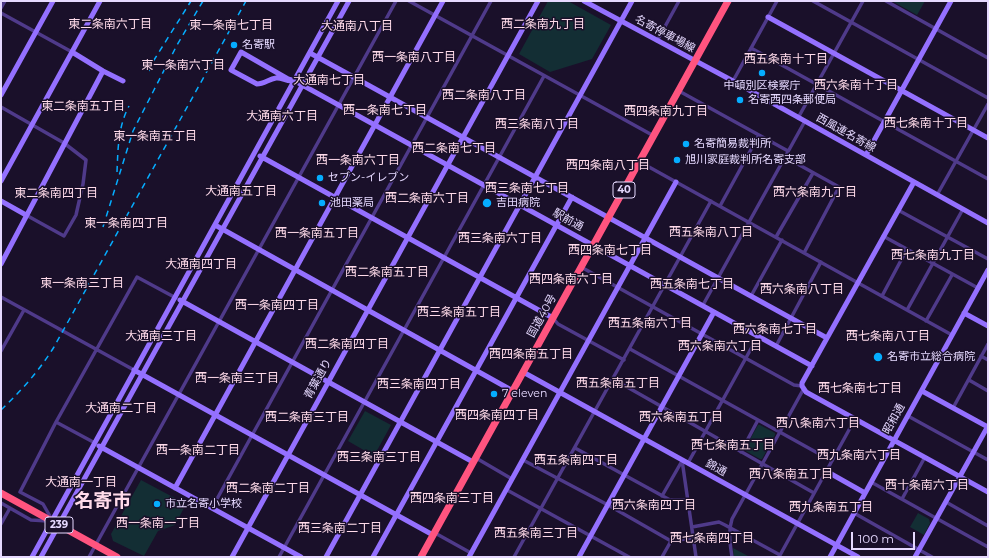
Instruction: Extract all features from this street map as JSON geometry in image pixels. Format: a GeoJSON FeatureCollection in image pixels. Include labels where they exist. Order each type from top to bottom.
{"type":"FeatureCollection","features":[{"type":"Feature","properties":{"kind":"highway","name":"国道40号"},"geometry":{"type":"LineString","coordinates":[[421,557],[608,217],[640,162],[726,2]]}},
{"type":"Feature","properties":{"kind":"highway","name":"239"},"geometry":{"type":"LineString","coordinates":[[1,493],[117,557]]}},
{"type":"Feature","properties":{"kind":"street"},"geometry":{"type":"LineString","coordinates":[[1,8],[5,1]]}},
{"type":"Feature","properties":{"kind":"street"},"geometry":{"type":"LineString","coordinates":[[1,95],[53,1]]}},
{"type":"Feature","properties":{"kind":"street"},"geometry":{"type":"LineString","coordinates":[[1,181],[100,1]]}},
{"type":"Feature","properties":{"kind":"street"},"geometry":{"type":"LineString","coordinates":[[41,557],[55,523],[95,443],[338,1]]}},
{"type":"Feature","properties":{"kind":"street"},"geometry":{"type":"LineString","coordinates":[[32,557],[55,523],[101,447],[349,1]]}},
{"type":"Feature","properties":{"kind":"street"},"geometry":{"type":"LineString","coordinates":[[89,557],[396,1]]}},
{"type":"Feature","properties":{"kind":"street"},"geometry":{"type":"LineString","coordinates":[[408,1],[654,136]]}},
{"type":"Feature","properties":{"kind":"street"},"geometry":{"type":"LineString","coordinates":[[175,488],[443,1]]}},
{"type":"Feature","properties":{"kind":"street"},"geometry":{"type":"LineString","coordinates":[[212,508],[491,1]]}},
{"type":"Feature","properties":{"kind":"street","name":"青葉通り"},"geometry":{"type":"LineString","coordinates":[[232,557],[538,1]]}},
{"type":"Feature","properties":{"kind":"street","name":"名寄停車場線"},"geometry":{"type":"LineString","coordinates":[[584,1],[695,61]]}},
{"type":"Feature","properties":{"kind":"street"},"geometry":{"type":"LineString","coordinates":[[326,557],[632,1]]}},
{"type":"Feature","properties":{"kind":"street"},"geometry":{"type":"LineString","coordinates":[[657,41],[680,1]]}},
{"type":"Feature","properties":{"kind":"street"},"geometry":{"type":"LineString","coordinates":[[733,81],[776,1]]}},
{"type":"Feature","properties":{"kind":"street"},"geometry":{"type":"LineString","coordinates":[[813,1],[988,98]]}},
{"type":"Feature","properties":{"kind":"street"},"geometry":{"type":"LineString","coordinates":[[798,118],[862,1]]}},
{"type":"Feature","properties":{"kind":"street"},"geometry":{"type":"LineString","coordinates":[[886,1],[988,58]]}},
{"type":"Feature","properties":{"kind":"street"},"geometry":{"type":"LineString","coordinates":[[866,155],[951,1]]}},
{"type":"Feature","properties":{"kind":"street"},"geometry":{"type":"LineString","coordinates":[[1,13],[72,52],[103,72],[123,80]]}},
{"type":"Feature","properties":{"kind":"street"},"geometry":{"type":"LineString","coordinates":[[768,17],[988,138]]}},
{"type":"Feature","properties":{"kind":"street"},"geometry":{"type":"LineString","coordinates":[[751,48],[988,179]]}},
{"type":"Feature","properties":{"kind":"street"},"geometry":{"type":"LineString","coordinates":[[295,81],[287,82],[274,78],[257,84],[231,70],[241,52],[295,81],[302,85]]}},
{"type":"Feature","properties":{"kind":"street"},"geometry":{"type":"LineString","coordinates":[[310,53],[827,338]]}},
{"type":"Feature","properties":{"kind":"street","name":"西風連名寄線"},"geometry":{"type":"LineString","coordinates":[[695,61],[988,223]]}},
{"type":"Feature","properties":{"kind":"street"},"geometry":{"type":"LineString","coordinates":[[1,264],[103,72]]}},
{"type":"Feature","properties":{"kind":"street"},"geometry":{"type":"LineString","coordinates":[[279,557],[544,76]]}},
{"type":"Feature","properties":{"kind":"street","name":"駅前通"},"geometry":{"type":"LineString","coordinates":[[302,85],[812,366]]}},
{"type":"Feature","properties":{"kind":"street"},"geometry":{"type":"LineString","coordinates":[[679,90],[788,151]]}},
{"type":"Feature","properties":{"kind":"street"},"geometry":{"type":"LineString","coordinates":[[938,194],[988,104]]}},
{"type":"Feature","properties":{"kind":"street"},"geometry":{"type":"LineString","coordinates":[[1,107],[64,143],[86,160],[83,184],[76,215],[64,236],[1,201]]}},
{"type":"Feature","properties":{"kind":"street"},"geometry":{"type":"LineString","coordinates":[[703,305],[804,121]]}},
{"type":"Feature","properties":{"kind":"street"},"geometry":{"type":"LineString","coordinates":[[720,206],[759,135]]}},
{"type":"Feature","properties":{"kind":"street"},"geometry":{"type":"LineString","coordinates":[[254,153],[553,318],[558,324],[624,360]]}},
{"type":"Feature","properties":{"kind":"street"},"geometry":{"type":"LineString","coordinates":[[785,157],[839,187],[804,253]]}},
{"type":"Feature","properties":{"kind":"street"},"geometry":{"type":"LineString","coordinates":[[640,162],[952,335]]}},
{"type":"Feature","properties":{"kind":"street"},"geometry":{"type":"LineString","coordinates":[[776,237],[813,173]]}},
{"type":"Feature","properties":{"kind":"street"},"geometry":{"type":"LineString","coordinates":[[1,297],[470,555],[676,182]]}},
{"type":"Feature","properties":{"kind":"street"},"geometry":{"type":"LineString","coordinates":[[732,557],[729,528],[732,519],[803,388],[802,383],[914,182]]}},
{"type":"Feature","properties":{"kind":"street"},"geometry":{"type":"LineString","coordinates":[[374,557],[572,197]]}},
{"type":"Feature","properties":{"kind":"street"},"geometry":{"type":"LineString","coordinates":[[514,557],[711,201]]}},
{"type":"Feature","properties":{"kind":"street"},"geometry":{"type":"LineString","coordinates":[[907,310],[963,209]]}},
{"type":"Feature","properties":{"kind":"street"},"geometry":{"type":"LineString","coordinates":[[898,210],[988,259]]}},
{"type":"Feature","properties":{"kind":"street"},"geometry":{"type":"LineString","coordinates":[[215,226],[513,391]]}},
{"type":"Feature","properties":{"kind":"street"},"geometry":{"type":"LineString","coordinates":[[883,236],[978,288]]}},
{"type":"Feature","properties":{"kind":"street"},"geometry":{"type":"LineString","coordinates":[[751,296],[782,240]]}},
{"type":"Feature","properties":{"kind":"street"},"geometry":{"type":"LineString","coordinates":[[882,296],[907,249]]}},
{"type":"Feature","properties":{"kind":"street"},"geometry":{"type":"LineString","coordinates":[[776,346],[821,262]]}},
{"type":"Feature","properties":{"kind":"street"},"geometry":{"type":"LineString","coordinates":[[581,267],[794,385],[803,388],[855,419],[988,492]]}},
{"type":"Feature","properties":{"kind":"street","name":"昭和通"},"geometry":{"type":"LineString","coordinates":[[830,557],[988,270]]}},
{"type":"Feature","properties":{"kind":"street"},"geometry":{"type":"LineString","coordinates":[[926,321],[952,274]]}},
{"type":"Feature","properties":{"kind":"street"},"geometry":{"type":"LineString","coordinates":[[55,523],[43,504],[20,492],[56,422],[137,277],[364,403],[437,442],[512,479]]}},
{"type":"Feature","properties":{"kind":"street"},"geometry":{"type":"LineString","coordinates":[[1,350],[24,310]]}},
{"type":"Feature","properties":{"kind":"street"},"geometry":{"type":"LineString","coordinates":[[579,557],[714,312]]}},
{"type":"Feature","properties":{"kind":"street"},"geometry":{"type":"LineString","coordinates":[[964,313],[988,326]]}},
{"type":"Feature","properties":{"kind":"street"},"geometry":{"type":"LineString","coordinates":[[662,496],[705,431],[758,336]]}},
{"type":"Feature","properties":{"kind":"street"},"geometry":{"type":"LineString","coordinates":[[953,408],[988,344]]}},
{"type":"Feature","properties":{"kind":"street"},"geometry":{"type":"LineString","coordinates":[[630,349],[832,461]]}},
{"type":"Feature","properties":{"kind":"street"},"geometry":{"type":"LineString","coordinates":[[981,356],[988,360]]}},
{"type":"Feature","properties":{"kind":"street","name":"錦通"},"geometry":{"type":"LineString","coordinates":[[523,372],[858,557]]}},
{"type":"Feature","properties":{"kind":"street"},"geometry":{"type":"LineString","coordinates":[[613,379],[814,493]]}},
{"type":"Feature","properties":{"kind":"street"},"geometry":{"type":"LineString","coordinates":[[968,380],[988,391]]}},
{"type":"Feature","properties":{"kind":"street"},"geometry":{"type":"LineString","coordinates":[[916,557],[988,426],[922,390]]}},
{"type":"Feature","properties":{"kind":"street"},"geometry":{"type":"LineString","coordinates":[[908,416],[988,460]]}},
{"type":"Feature","properties":{"kind":"street"},"geometry":{"type":"LineString","coordinates":[[692,527],[719,522],[779,556],[855,419]]}},
{"type":"Feature","properties":{"kind":"street"},"geometry":{"type":"LineString","coordinates":[[741,452],[758,420]]}},
{"type":"Feature","properties":{"kind":"street"},"geometry":{"type":"LineString","coordinates":[[56,422],[301,557]]}},
{"type":"Feature","properties":{"kind":"street"},"geometry":{"type":"LineString","coordinates":[[575,448],[670,500],[688,500]]}},
{"type":"Feature","properties":{"kind":"street"},"geometry":{"type":"LineString","coordinates":[[902,499],[925,457]]}},
{"type":"Feature","properties":{"kind":"street"},"geometry":{"type":"LineString","coordinates":[[523,460],[608,505],[671,541],[693,538]]}},
{"type":"Feature","properties":{"kind":"street"},"geometry":{"type":"LineString","coordinates":[[685,462],[688,500],[696,557]]}},
{"type":"Feature","properties":{"kind":"street"},"geometry":{"type":"LineString","coordinates":[[826,471],[865,493]]}},
{"type":"Feature","properties":{"kind":"street"},"geometry":{"type":"LineString","coordinates":[[871,482],[988,547]]}},
{"type":"Feature","properties":{"kind":"street"},"geometry":{"type":"LineString","coordinates":[[507,490],[629,557]]}},
{"type":"Feature","properties":{"kind":"street"},"geometry":{"type":"LineString","coordinates":[[946,502],[988,526]]}},
{"type":"Feature","properties":{"kind":"street"},"geometry":{"type":"LineString","coordinates":[[1,503],[32,520],[55,523]]}},
{"type":"Feature","properties":{"kind":"street"},"geometry":{"type":"LineString","coordinates":[[1,524],[10,508]]}},
{"type":"Feature","properties":{"kind":"street"},"geometry":{"type":"LineString","coordinates":[[854,513],[932,557]]}},
{"type":"Feature","properties":{"kind":"street"},"geometry":{"type":"LineString","coordinates":[[662,557],[671,541]]}},
{"type":"Feature","properties":{"kind":"green space"},"geometry":{"type":"Polygon","coordinates":[[[548,1],[568,1],[611,25],[592,59],[550,72],[519,54],[548,1]]]}},
{"type":"Feature","properties":{"kind":"green space"},"geometry":{"type":"Polygon","coordinates":[[[892,1],[925,1],[917,15],[892,1]]]}},
{"type":"Feature","properties":{"kind":"green space"},"geometry":{"type":"Polygon","coordinates":[[[365,411],[391,425],[374,456],[348,441],[365,411]]]}},
{"type":"Feature","properties":{"kind":"green space"},"geometry":{"type":"Polygon","coordinates":[[[758,425],[775,433],[762,459],[744,450],[758,425]]]}},
{"type":"Feature","properties":{"kind":"green space"},"geometry":{"type":"Polygon","coordinates":[[[141,480],[186,504],[175,525],[158,531],[144,556],[113,541],[111,534],[141,480]]]}},
{"type":"Feature","properties":{"kind":"green space"},"geometry":{"type":"Polygon","coordinates":[[[918,513],[929,519],[930,523],[924,535],[910,527],[918,513]]]}},
{"type":"Feature","properties":{"kind":"green space"},"geometry":{"type":"Polygon","coordinates":[[[733,548],[750,557],[734,557],[733,548]]]}},
{"type":"Feature","properties":{"kind":"railway"},"geometry":{"type":"LineString","coordinates":[[149,71],[154,60],[191,1]]}},
{"type":"Feature","properties":{"kind":"railway"},"geometry":{"type":"LineString","coordinates":[[103,227],[133,131],[177,45],[203,1]]}},
{"type":"Feature","properties":{"kind":"railway"},"geometry":{"type":"LineString","coordinates":[[1,410],[16,396],[54,347],[246,1]]}},
{"type":"Feature","properties":{"kind":"railway"},"geometry":{"type":"LineString","coordinates":[[117,172],[118,146],[125,114],[129,106]]}},
{"type":"Feature","properties":{"kind":"place","name":"名寄駅"},"geometry":{"type":"Point","coordinates":[234,45]}},
{"type":"Feature","properties":{"kind":"place","name":"中頓別区検察庁"},"geometry":{"type":"Point","coordinates":[762,73]}},
{"type":"Feature","properties":{"kind":"place","name":"名寄西四条郵便局"},"geometry":{"type":"Point","coordinates":[740,100]}},
{"type":"Feature","properties":{"kind":"place","name":"名寄簡易裁判所"},"geometry":{"type":"Point","coordinates":[686,144]}},
{"type":"Feature","properties":{"kind":"place","name":"旭川家庭裁判所名寄支部"},"geometry":{"type":"Point","coordinates":[677,160]}},
{"type":"Feature","properties":{"kind":"place","name":"セブン-イレブン"},"geometry":{"type":"Point","coordinates":[320,178]}},
{"type":"Feature","properties":{"kind":"place","name":"池田薬局"},"geometry":{"type":"Point","coordinates":[322,203]}},
{"type":"Feature","properties":{"kind":"place","name":"吉田病院"},"geometry":{"type":"Point","coordinates":[487,203]}},
{"type":"Feature","properties":{"kind":"place","name":"名寄市立総合病院"},"geometry":{"type":"Point","coordinates":[878,357]}},
{"type":"Feature","properties":{"kind":"place","name":"7 eleven"},"geometry":{"type":"Point","coordinates":[494,394]}},
{"type":"Feature","properties":{"kind":"place","name":"市立名寄小学校"},"geometry":{"type":"Point","coordinates":[157,504]}},
{"type":"Feature","properties":{"kind":"district","name":"東二条南六丁目"},"geometry":{"type":"Point","coordinates":[110,24]}},
{"type":"Feature","properties":{"kind":"district","name":"西二条南九丁目"},"geometry":{"type":"Point","coordinates":[543,24]}},
{"type":"Feature","properties":{"kind":"district","name":"東一条南七丁目"},"geometry":{"type":"Point","coordinates":[231,25]}},
{"type":"Feature","properties":{"kind":"district","name":"大通南八丁目"},"geometry":{"type":"Point","coordinates":[357,26]}},
{"type":"Feature","properties":{"kind":"district","name":"西一条南八丁目"},"geometry":{"type":"Point","coordinates":[414,57]}},
{"type":"Feature","properties":{"kind":"district","name":"西五条南十丁目"},"geometry":{"type":"Point","coordinates":[786,59]}},
{"type":"Feature","properties":{"kind":"district","name":"東一条南六丁目"},"geometry":{"type":"Point","coordinates":[183,65]}},
{"type":"Feature","properties":{"kind":"district","name":"大通南七丁目"},"geometry":{"type":"Point","coordinates":[329,80]}},
{"type":"Feature","properties":{"kind":"district","name":"西六条南十丁目"},"geometry":{"type":"Point","coordinates":[856,85]}},
{"type":"Feature","properties":{"kind":"district","name":"西二条南八丁目"},"geometry":{"type":"Point","coordinates":[484,95]}},
{"type":"Feature","properties":{"kind":"district","name":"東二条南五丁目"},"geometry":{"type":"Point","coordinates":[83,106]}},
{"type":"Feature","properties":{"kind":"district","name":"西一条南七丁目"},"geometry":{"type":"Point","coordinates":[385,110]}},
{"type":"Feature","properties":{"kind":"district","name":"西四条南九丁目"},"geometry":{"type":"Point","coordinates":[666,111]}},
{"type":"Feature","properties":{"kind":"district","name":"大通南六丁目"},"geometry":{"type":"Point","coordinates":[282,116]}},
{"type":"Feature","properties":{"kind":"district","name":"西七条南十丁目"},"geometry":{"type":"Point","coordinates":[926,123]}},
{"type":"Feature","properties":{"kind":"district","name":"西三条南八丁目"},"geometry":{"type":"Point","coordinates":[537,124]}},
{"type":"Feature","properties":{"kind":"district","name":"東一条南五丁目"},"geometry":{"type":"Point","coordinates":[155,136]}},
{"type":"Feature","properties":{"kind":"district","name":"西二条南七丁目"},"geometry":{"type":"Point","coordinates":[454,148]}},
{"type":"Feature","properties":{"kind":"district","name":"西一条南六丁目"},"geometry":{"type":"Point","coordinates":[358,160]}},
{"type":"Feature","properties":{"kind":"district","name":"西四条南八丁目"},"geometry":{"type":"Point","coordinates":[608,165]}},
{"type":"Feature","properties":{"kind":"district","name":"西三条南七丁目"},"geometry":{"type":"Point","coordinates":[527,188]}},
{"type":"Feature","properties":{"kind":"district","name":"大通南五丁目"},"geometry":{"type":"Point","coordinates":[241,191]}},
{"type":"Feature","properties":{"kind":"district","name":"西六条南九丁目"},"geometry":{"type":"Point","coordinates":[815,192]}},
{"type":"Feature","properties":{"kind":"district","name":"東二条南四丁目"},"geometry":{"type":"Point","coordinates":[56,193]}},
{"type":"Feature","properties":{"kind":"district","name":"西二条南六丁目"},"geometry":{"type":"Point","coordinates":[427,198]}},
{"type":"Feature","properties":{"kind":"district","name":"東一条南四丁目"},"geometry":{"type":"Point","coordinates":[126,223]}},
{"type":"Feature","properties":{"kind":"district","name":"西五条南八丁目"},"geometry":{"type":"Point","coordinates":[711,232]}},
{"type":"Feature","properties":{"kind":"district","name":"西一条南五丁目"},"geometry":{"type":"Point","coordinates":[317,233]}},
{"type":"Feature","properties":{"kind":"district","name":"西三条南六丁目"},"geometry":{"type":"Point","coordinates":[500,238]}},
{"type":"Feature","properties":{"kind":"district","name":"西四条南七丁目"},"geometry":{"type":"Point","coordinates":[610,250]}},
{"type":"Feature","properties":{"kind":"district","name":"西七条南九丁目"},"geometry":{"type":"Point","coordinates":[933,255]}},
{"type":"Feature","properties":{"kind":"district","name":"大通南四丁目"},"geometry":{"type":"Point","coordinates":[201,264]}},
{"type":"Feature","properties":{"kind":"district","name":"西二条南五丁目"},"geometry":{"type":"Point","coordinates":[387,272]}},
{"type":"Feature","properties":{"kind":"district","name":"西四条南六丁目"},"geometry":{"type":"Point","coordinates":[571,279]}},
{"type":"Feature","properties":{"kind":"district","name":"東一条南三丁目"},"geometry":{"type":"Point","coordinates":[82,283]}},
{"type":"Feature","properties":{"kind":"district","name":"西五条南七丁目"},"geometry":{"type":"Point","coordinates":[692,284]}},
{"type":"Feature","properties":{"kind":"district","name":"西六条南八丁目"},"geometry":{"type":"Point","coordinates":[802,289]}},
{"type":"Feature","properties":{"kind":"district","name":"西一条南四丁目"},"geometry":{"type":"Point","coordinates":[277,305]}},
{"type":"Feature","properties":{"kind":"district","name":"西三条南五丁目"},"geometry":{"type":"Point","coordinates":[459,312]}},
{"type":"Feature","properties":{"kind":"district","name":"西五条南六丁目"},"geometry":{"type":"Point","coordinates":[650,323]}},
{"type":"Feature","properties":{"kind":"district","name":"西六条南七丁目"},"geometry":{"type":"Point","coordinates":[775,329]}},
{"type":"Feature","properties":{"kind":"district","name":"大通南三丁目"},"geometry":{"type":"Point","coordinates":[161,336]}},
{"type":"Feature","properties":{"kind":"district","name":"西七条南八丁目"},"geometry":{"type":"Point","coordinates":[888,336]}},
{"type":"Feature","properties":{"kind":"district","name":"西二条南四丁目"},"geometry":{"type":"Point","coordinates":[347,344]}},
{"type":"Feature","properties":{"kind":"district","name":"西六条南六丁目"},"geometry":{"type":"Point","coordinates":[720,346]}},
{"type":"Feature","properties":{"kind":"district","name":"西四条南五丁目"},"geometry":{"type":"Point","coordinates":[531,354]}},
{"type":"Feature","properties":{"kind":"district","name":"西一条南三丁目"},"geometry":{"type":"Point","coordinates":[237,378]}},
{"type":"Feature","properties":{"kind":"district","name":"西五条南五丁目"},"geometry":{"type":"Point","coordinates":[618,383]}},
{"type":"Feature","properties":{"kind":"district","name":"西三条南四丁目"},"geometry":{"type":"Point","coordinates":[419,384]}},
{"type":"Feature","properties":{"kind":"district","name":"西七条南七丁目"},"geometry":{"type":"Point","coordinates":[860,388]}},
{"type":"Feature","properties":{"kind":"district","name":"大通南二丁目"},"geometry":{"type":"Point","coordinates":[121,408]}},
{"type":"Feature","properties":{"kind":"district","name":"西四条南四丁目"},"geometry":{"type":"Point","coordinates":[497,415]}},
{"type":"Feature","properties":{"kind":"district","name":"西二条南三丁目"},"geometry":{"type":"Point","coordinates":[307,417]}},
{"type":"Feature","properties":{"kind":"district","name":"西六条南五丁目"},"geometry":{"type":"Point","coordinates":[681,417]}},
{"type":"Feature","properties":{"kind":"district","name":"西八条南六丁目"},"geometry":{"type":"Point","coordinates":[818,423]}},
{"type":"Feature","properties":{"kind":"district","name":"西七条南五丁目"},"geometry":{"type":"Point","coordinates":[733,445]}},
{"type":"Feature","properties":{"kind":"district","name":"西一条南二丁目"},"geometry":{"type":"Point","coordinates":[198,450]}},
{"type":"Feature","properties":{"kind":"district","name":"西九条南六丁目"},"geometry":{"type":"Point","coordinates":[859,455]}},
{"type":"Feature","properties":{"kind":"district","name":"西三条南三丁目"},"geometry":{"type":"Point","coordinates":[379,457]}},
{"type":"Feature","properties":{"kind":"district","name":"西五条南四丁目"},"geometry":{"type":"Point","coordinates":[576,460]}},
{"type":"Feature","properties":{"kind":"district","name":"西八条南五丁目"},"geometry":{"type":"Point","coordinates":[791,474]}},
{"type":"Feature","properties":{"kind":"district","name":"大通南一丁目"},"geometry":{"type":"Point","coordinates":[81,482]}},
{"type":"Feature","properties":{"kind":"district","name":"西十条南六丁目"},"geometry":{"type":"Point","coordinates":[927,485]}},
{"type":"Feature","properties":{"kind":"district","name":"西二条南二丁目"},"geometry":{"type":"Point","coordinates":[268,488]}},
{"type":"Feature","properties":{"kind":"district","name":"西四条南三丁目"},"geometry":{"type":"Point","coordinates":[452,498]}},
{"type":"Feature","properties":{"kind":"district","name":"名寄市"},"geometry":{"type":"Point","coordinates":[103,501]}},
{"type":"Feature","properties":{"kind":"district","name":"西六条南四丁目"},"geometry":{"type":"Point","coordinates":[654,505]}},
{"type":"Feature","properties":{"kind":"district","name":"西九条南五丁目"},"geometry":{"type":"Point","coordinates":[831,507]}},
{"type":"Feature","properties":{"kind":"district","name":"西一条南一丁目"},"geometry":{"type":"Point","coordinates":[158,523]}},
{"type":"Feature","properties":{"kind":"district","name":"西三条南二丁目"},"geometry":{"type":"Point","coordinates":[340,528]}},
{"type":"Feature","properties":{"kind":"district","name":"西五条南三丁目"},"geometry":{"type":"Point","coordinates":[536,533]}},
{"type":"Feature","properties":{"kind":"district","name":"西七条南四丁目"},"geometry":{"type":"Point","coordinates":[712,538]}}]}
